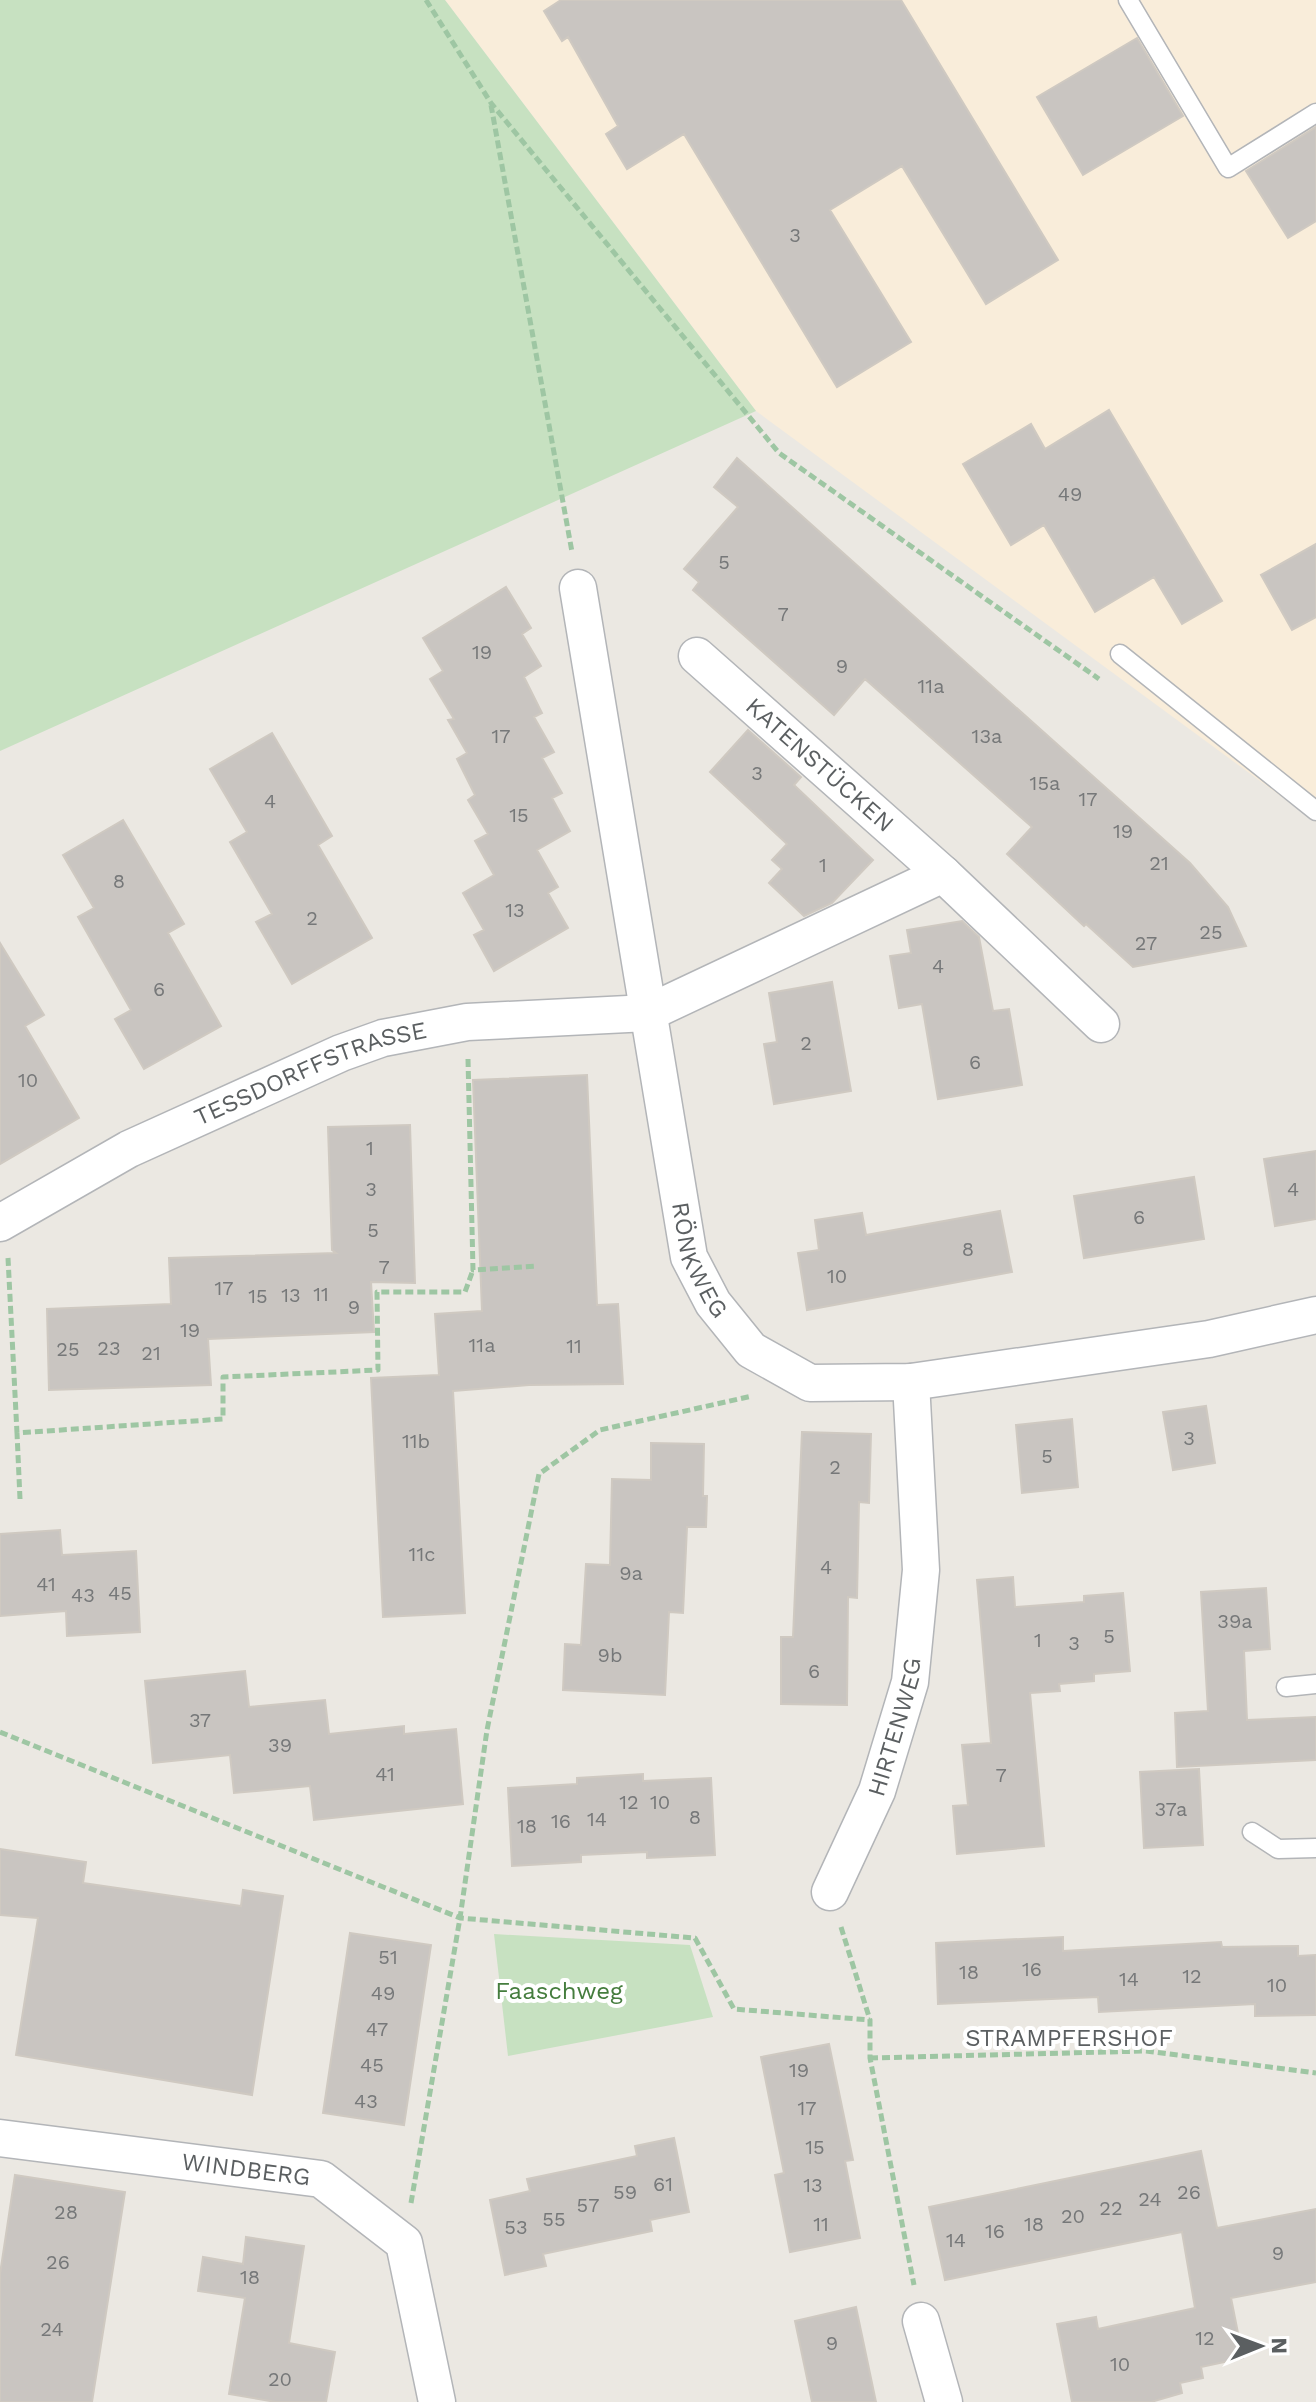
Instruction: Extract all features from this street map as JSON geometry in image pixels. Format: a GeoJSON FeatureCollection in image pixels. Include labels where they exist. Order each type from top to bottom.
{"type":"FeatureCollection","features":[{"type":"Feature","properties":{"kind":"street","name":"RÖNKWEG"},"geometry":{"type":"LineString","coordinates":[[578,588],[689,1257],[713,1303],[751,1350],[810,1383],[911,1382],[1209,1339],[1316,1315]]}},
{"type":"Feature","properties":{"kind":"street","name":"KATENSTÜCKEN"},"geometry":{"type":"LineString","coordinates":[[697,656],[943,874],[1101,1024]]}},
{"type":"Feature","properties":{"kind":"street"},"geometry":{"type":"LineString","coordinates":[[648,1013],[943,874]]}},
{"type":"Feature","properties":{"kind":"street","name":"TESSDORFFSTRASSE"},"geometry":{"type":"LineString","coordinates":[[3,1222],[129,1149],[341,1053],[383,1038],[467,1022],[648,1013]]}},
{"type":"Feature","properties":{"kind":"street","name":"HIRTENWEG"},"geometry":{"type":"LineString","coordinates":[[830,1892],[877,1791],[910,1682],[921,1570],[911,1382]]}},
{"type":"Feature","properties":{"kind":"street","name":"WINDBERG"},"geometry":{"type":"LineString","coordinates":[[0,2138],[321,2179],[404,2243]]}},
{"type":"Feature","properties":{"kind":"street"},"geometry":{"type":"LineString","coordinates":[[404,2243],[437,2402]]}},
{"type":"Feature","properties":{"kind":"street"},"geometry":{"type":"LineString","coordinates":[[921,2321],[944,2402]]}},
{"type":"Feature","properties":{"kind":"lane"},"geometry":{"type":"LineString","coordinates":[[1128,0],[1228,168],[1316,113]]}},
{"type":"Feature","properties":{"kind":"lane"},"geometry":{"type":"LineString","coordinates":[[1120,654],[1316,811]]}},
{"type":"Feature","properties":{"kind":"lane"},"geometry":{"type":"LineString","coordinates":[[1286,1687],[1316,1684]]}},
{"type":"Feature","properties":{"kind":"lane"},"geometry":{"type":"LineString","coordinates":[[1252,1832],[1278,1849],[1316,1848]]}},
{"type":"Feature","properties":{"kind":"path"},"geometry":{"type":"LineString","coordinates":[[426,0],[491,103],[779,453],[1111,687]]}},
{"type":"Feature","properties":{"kind":"path"},"geometry":{"type":"LineString","coordinates":[[491,103],[578,588]]}},
{"type":"Feature","properties":{"kind":"path"},"geometry":{"type":"LineString","coordinates":[[17,1433],[223,1419],[223,1377],[378,1370],[377,1292],[465,1292],[473,1270],[467,1022]]}},
{"type":"Feature","properties":{"kind":"path"},"geometry":{"type":"LineString","coordinates":[[3,1222],[20,1499]]}},
{"type":"Feature","properties":{"kind":"path"},"geometry":{"type":"LineString","coordinates":[[473,1270],[537,1266]]}},
{"type":"Feature","properties":{"kind":"path"},"geometry":{"type":"LineString","coordinates":[[404,2243],[460,1918],[487,1730],[539,1474],[600,1430],[810,1383]]}},
{"type":"Feature","properties":{"kind":"path"},"geometry":{"type":"LineString","coordinates":[[0,1732],[460,1918],[695,1938],[734,2009],[870,2020]]}},
{"type":"Feature","properties":{"kind":"path"},"geometry":{"type":"LineString","coordinates":[[830,1892],[870,2020],[870,2058],[921,2321]]}},
{"type":"Feature","properties":{"kind":"path","name":"STRAMPFERSHOF"},"geometry":{"type":"LineString","coordinates":[[870,2058],[1146,2051],[1316,2073]]}},
{"type":"Feature","properties":{"kind":"shaded area"},"geometry":{"type":"Polygon","coordinates":[[[445,0],[1316,0],[1316,822],[756,411],[445,0]]]}},
{"type":"Feature","properties":{"kind":"green space"},"geometry":{"type":"Polygon","coordinates":[[[0,0],[445,0],[756,411],[0,751],[0,0]]]}},
{"type":"Feature","properties":{"kind":"green space","name":"Faaschweg"},"geometry":{"type":"Polygon","coordinates":[[[494,1934],[690,1945],[713,2017],[508,2056],[494,1934]]]}},
{"type":"Feature","properties":{"kind":"building"},"geometry":{"type":"Polygon","coordinates":[[[561,0],[901,0],[1058,260],[986,304],[902,166],[830,210],[911,342],[837,387],[684,134],[627,169],[606,134],[618,126],[568,37],[562,41],[544,11],[561,0]]]}},
{"type":"Feature","properties":{"kind":"building"},"geometry":{"type":"Polygon","coordinates":[[[1137,38],[1183,116],[1083,175],[1037,97],[1137,38]]]}},
{"type":"Feature","properties":{"kind":"building"},"geometry":{"type":"Polygon","coordinates":[[[1316,127],[1316,221],[1288,238],[1246,171],[1316,127]]]}},
{"type":"Feature","properties":{"kind":"building"},"geometry":{"type":"Polygon","coordinates":[[[1109,410],[1222,601],[1182,624],[1154,577],[1095,612],[1044,525],[1011,545],[963,464],[1031,424],[1045,449],[1109,410]]]}},
{"type":"Feature","properties":{"kind":"building"},"geometry":{"type":"Polygon","coordinates":[[[737,458],[1190,863],[1228,907],[1246,946],[1133,967],[1007,854],[1032,827],[865,679],[834,715],[693,590],[699,582],[684,569],[738,507],[714,487],[737,458]]]}},
{"type":"Feature","properties":{"kind":"building"},"geometry":{"type":"Polygon","coordinates":[[[1316,544],[1316,617],[1292,630],[1261,575],[1316,544]]]}},
{"type":"Feature","properties":{"kind":"building"},"geometry":{"type":"Polygon","coordinates":[[[506,587],[531,628],[522,634],[541,666],[524,677],[542,713],[534,717],[554,752],[542,758],[562,793],[552,798],[570,831],[537,850],[558,887],[548,893],[568,928],[494,971],[474,935],[484,930],[463,893],[494,875],[475,841],[488,834],[468,800],[475,795],[457,759],[467,753],[448,720],[454,719],[430,679],[443,671],[423,638],[506,587]]]}},
{"type":"Feature","properties":{"kind":"building"},"geometry":{"type":"Polygon","coordinates":[[[748,730],[801,777],[794,785],[873,860],[832,903],[804,916],[769,883],[782,869],[772,860],[787,844],[710,772],[748,730]]]}},
{"type":"Feature","properties":{"kind":"building"},"geometry":{"type":"Polygon","coordinates":[[[272,733],[332,836],[318,845],[372,938],[292,984],[256,922],[272,914],[230,842],[247,832],[210,769],[272,733]]]}},
{"type":"Feature","properties":{"kind":"building"},"geometry":{"type":"Polygon","coordinates":[[[123,820],[184,924],[168,933],[221,1026],[144,1069],[115,1019],[131,1010],[78,917],[94,908],[63,855],[123,820]]]}},
{"type":"Feature","properties":{"kind":"building"},"geometry":{"type":"Polygon","coordinates":[[[962,921],[979,937],[993,1011],[1009,1009],[1022,1085],[938,1099],[922,1004],[899,1008],[890,956],[911,953],[907,930],[962,921]]]}},
{"type":"Feature","properties":{"kind":"building"},"geometry":{"type":"Polygon","coordinates":[[[0,943],[44,1015],[25,1026],[79,1118],[0,1164],[0,943]]]}},
{"type":"Feature","properties":{"kind":"building"},"geometry":{"type":"Polygon","coordinates":[[[832,982],[851,1091],[774,1104],[764,1044],[777,1042],[769,993],[832,982]]]}},
{"type":"Feature","properties":{"kind":"building"},"geometry":{"type":"Polygon","coordinates":[[[587,1075],[597,1305],[618,1304],[623,1384],[529,1385],[453,1391],[465,1613],[383,1617],[371,1378],[439,1375],[435,1314],[482,1311],[473,1080],[587,1075]]]}},
{"type":"Feature","properties":{"kind":"building"},"geometry":{"type":"Polygon","coordinates":[[[410,1125],[415,1283],[371,1282],[374,1332],[208,1339],[211,1385],[49,1390],[47,1309],[171,1304],[169,1258],[336,1253],[332,1250],[328,1127],[410,1125]]]}},
{"type":"Feature","properties":{"kind":"building"},"geometry":{"type":"Polygon","coordinates":[[[1316,1151],[1316,1219],[1275,1226],[1264,1159],[1316,1151]]]}},
{"type":"Feature","properties":{"kind":"building"},"geometry":{"type":"Polygon","coordinates":[[[1194,1177],[1204,1239],[1084,1258],[1074,1196],[1194,1177]]]}},
{"type":"Feature","properties":{"kind":"building"},"geometry":{"type":"Polygon","coordinates":[[[1000,1211],[1012,1272],[807,1310],[798,1253],[819,1250],[815,1220],[862,1213],[866,1235],[1000,1211]]]}},
{"type":"Feature","properties":{"kind":"building"},"geometry":{"type":"Polygon","coordinates":[[[1206,1406],[1215,1463],[1173,1470],[1163,1412],[1206,1406]]]}},
{"type":"Feature","properties":{"kind":"building"},"geometry":{"type":"Polygon","coordinates":[[[1072,1419],[1078,1487],[1022,1493],[1016,1425],[1072,1419]]]}},
{"type":"Feature","properties":{"kind":"building"},"geometry":{"type":"Polygon","coordinates":[[[802,1432],[871,1434],[869,1503],[859,1502],[857,1598],[848,1597],[847,1705],[781,1704],[781,1637],[793,1637],[802,1432]]]}},
{"type":"Feature","properties":{"kind":"building"},"geometry":{"type":"Polygon","coordinates":[[[651,1443],[704,1444],[703,1496],[707,1496],[706,1527],[687,1527],[683,1613],[669,1612],[665,1695],[563,1690],[565,1644],[581,1645],[586,1564],[610,1565],[612,1479],[651,1480],[651,1443]]]}},
{"type":"Feature","properties":{"kind":"building"},"geometry":{"type":"Polygon","coordinates":[[[60,1530],[62,1555],[136,1551],[140,1632],[67,1636],[66,1611],[0,1616],[0,1534],[60,1530]]]}},
{"type":"Feature","properties":{"kind":"building"},"geometry":{"type":"Polygon","coordinates":[[[1013,1577],[1015,1607],[1084,1602],[1084,1596],[1123,1593],[1130,1671],[1094,1674],[1094,1681],[1059,1684],[1060,1691],[1030,1693],[1044,1846],[957,1854],[953,1806],[968,1805],[962,1745],[991,1743],[977,1580],[1013,1577]]]}},
{"type":"Feature","properties":{"kind":"building"},"geometry":{"type":"Polygon","coordinates":[[[1266,1588],[1270,1649],[1244,1651],[1247,1720],[1316,1717],[1316,1760],[1177,1767],[1175,1713],[1208,1711],[1201,1592],[1266,1588]]]}},
{"type":"Feature","properties":{"kind":"building"},"geometry":{"type":"Polygon","coordinates":[[[245,1671],[249,1707],[325,1700],[329,1734],[404,1726],[404,1734],[456,1729],[463,1804],[314,1820],[310,1786],[234,1793],[230,1755],[153,1763],[145,1681],[245,1671]]]}},
{"type":"Feature","properties":{"kind":"building"},"geometry":{"type":"Polygon","coordinates":[[[1199,1769],[1203,1845],[1144,1848],[1140,1772],[1199,1769]]]}},
{"type":"Feature","properties":{"kind":"building"},"geometry":{"type":"Polygon","coordinates":[[[643,1774],[643,1781],[711,1778],[715,1855],[647,1858],[647,1852],[581,1855],[581,1862],[512,1866],[508,1788],[577,1784],[577,1778],[643,1774]]]}},
{"type":"Feature","properties":{"kind":"building"},"geometry":{"type":"Polygon","coordinates":[[[0,1849],[86,1862],[83,1883],[241,1906],[243,1890],[283,1896],[252,2095],[16,2055],[38,1918],[0,1915],[0,1849]]]}},
{"type":"Feature","properties":{"kind":"building"},"geometry":{"type":"Polygon","coordinates":[[[350,1933],[431,1945],[404,2125],[323,2113],[350,1933]]]}},
{"type":"Feature","properties":{"kind":"building"},"geometry":{"type":"Polygon","coordinates":[[[1063,1937],[1063,1951],[1221,1942],[1222,1947],[1298,1946],[1298,1956],[1316,1955],[1316,2015],[1255,2016],[1255,2004],[1099,2012],[1098,1997],[938,2004],[936,1943],[1063,1937]]]}},
{"type":"Feature","properties":{"kind":"building"},"geometry":{"type":"Polygon","coordinates":[[[829,2044],[853,2160],[845,2161],[860,2238],[790,2252],[775,2175],[784,2173],[761,2057],[829,2044]]]}},
{"type":"Feature","properties":{"kind":"building"},"geometry":{"type":"Polygon","coordinates":[[[674,2138],[689,2212],[650,2220],[652,2231],[543,2254],[546,2266],[505,2275],[490,2200],[530,2191],[527,2179],[637,2156],[635,2146],[674,2138]]]}},
{"type":"Feature","properties":{"kind":"building"},"geometry":{"type":"Polygon","coordinates":[[[1201,2151],[1217,2228],[1316,2209],[1316,2282],[1231,2298],[1243,2358],[1201,2367],[1203,2378],[1180,2383],[1182,2393],[1151,2402],[1072,2402],[1057,2324],[1096,2317],[1098,2329],[1195,2308],[1182,2232],[945,2280],[929,2207],[1201,2151]]]}},
{"type":"Feature","properties":{"kind":"building"},"geometry":{"type":"Polygon","coordinates":[[[15,2175],[125,2192],[92,2402],[0,2402],[0,2274],[15,2175]]]}},
{"type":"Feature","properties":{"kind":"building"},"geometry":{"type":"Polygon","coordinates":[[[246,2237],[304,2246],[289,2343],[335,2352],[326,2402],[276,2402],[229,2394],[245,2298],[198,2291],[203,2257],[243,2264],[246,2237]]]}},
{"type":"Feature","properties":{"kind":"building"},"geometry":{"type":"Polygon","coordinates":[[[856,2307],[876,2402],[812,2402],[795,2321],[856,2307]]]}}]}
